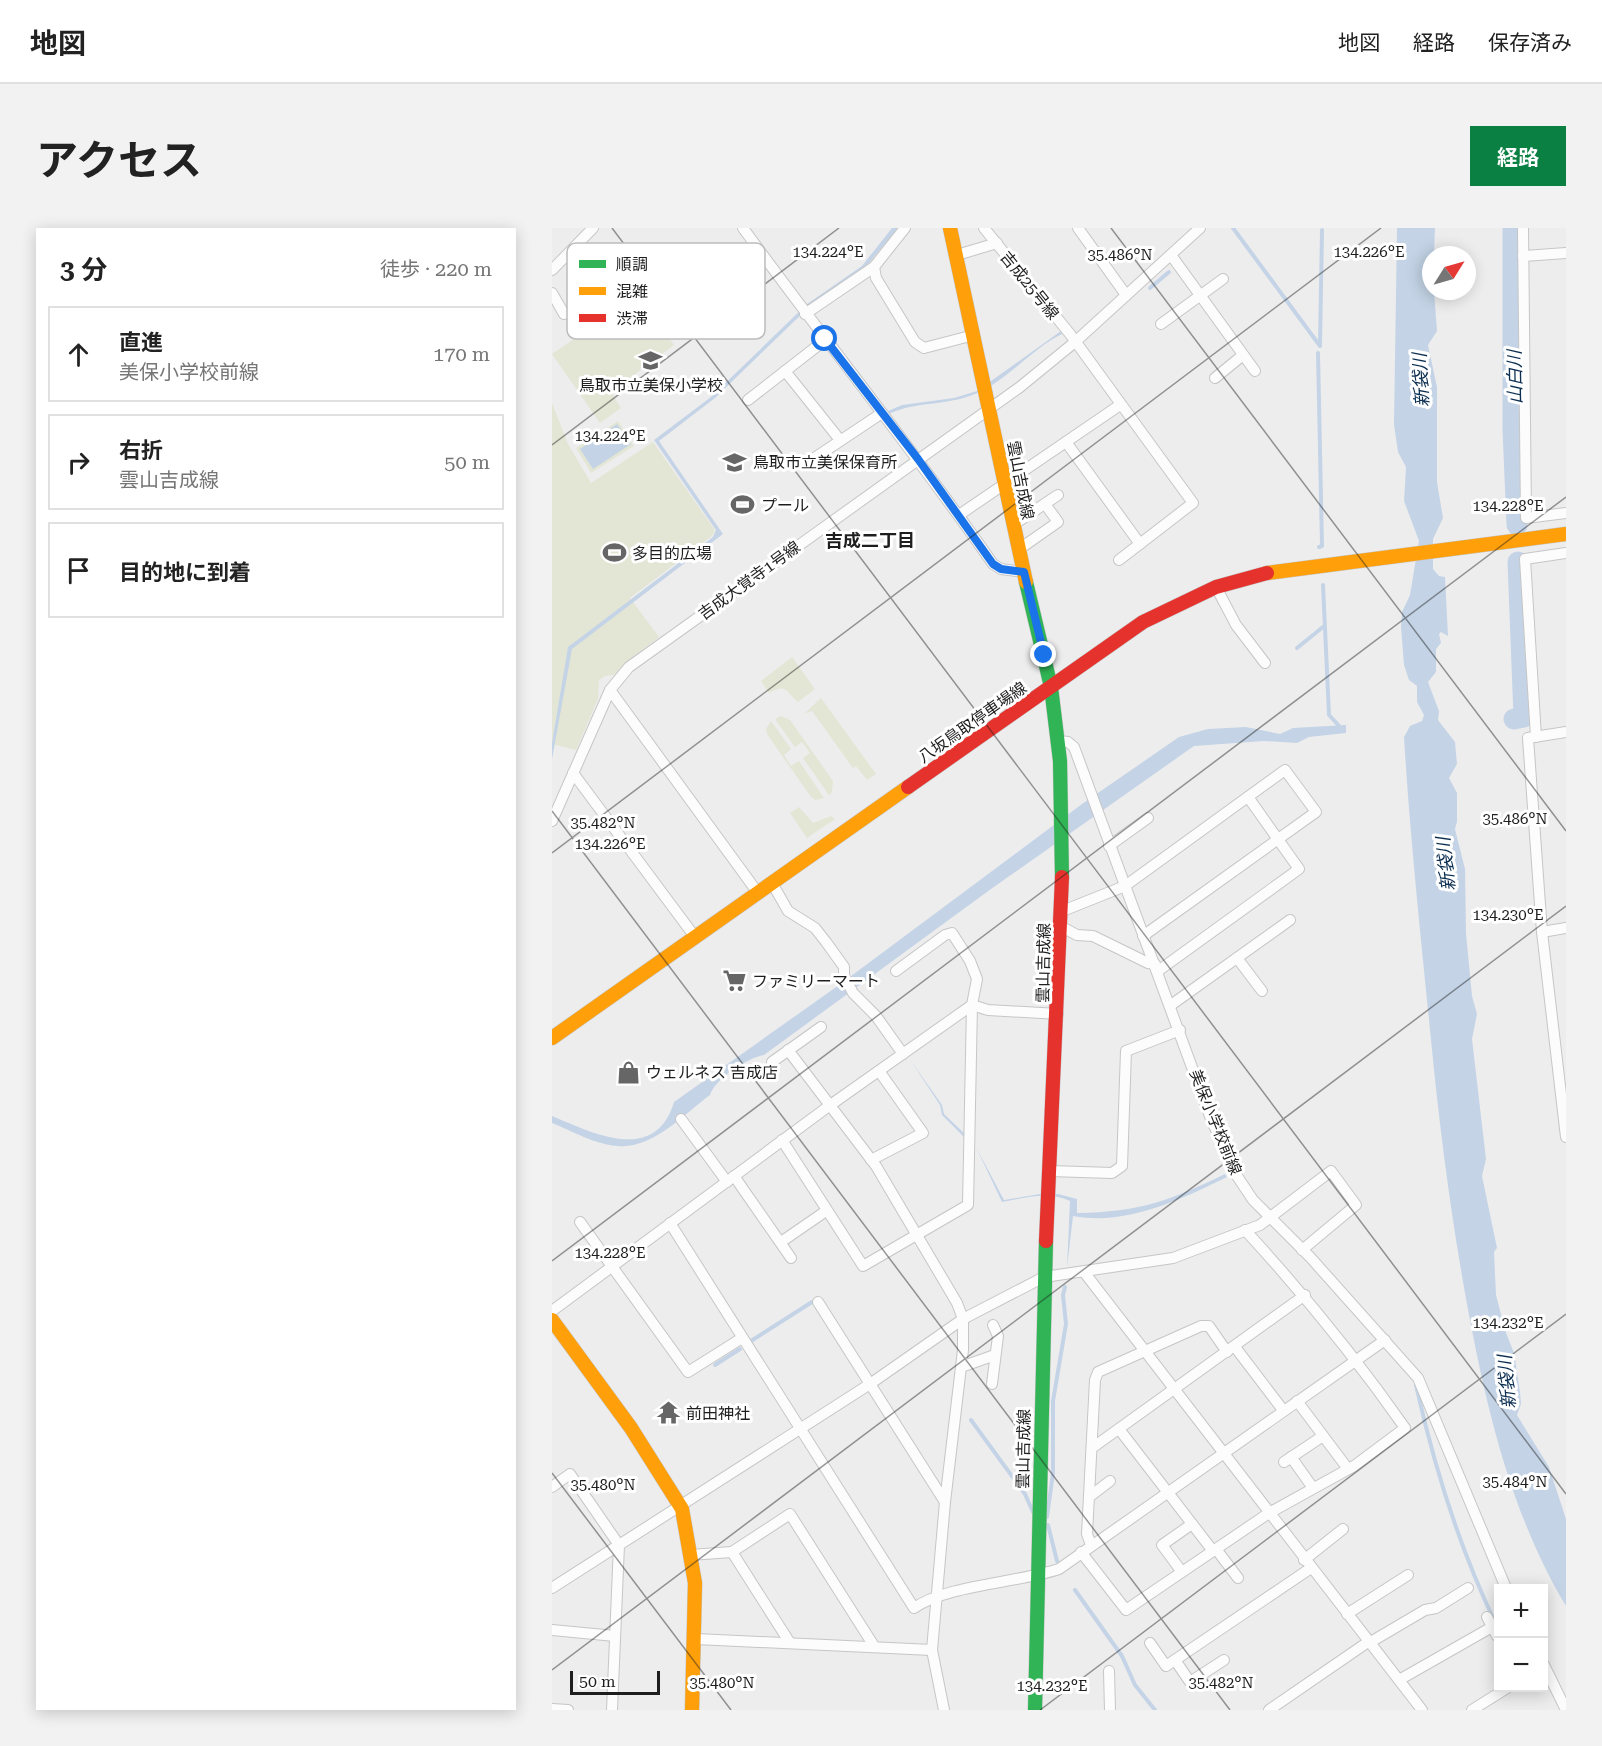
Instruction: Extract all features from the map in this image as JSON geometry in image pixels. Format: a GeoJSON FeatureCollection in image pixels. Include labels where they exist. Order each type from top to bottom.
{"type":"FeatureCollection","features":[{"type":"Feature","properties":{"kind":"street"},"geometry":{"type":"LineString","coordinates":[[578,243],[593,228]]}},
{"type":"Feature","properties":{"kind":"street"},"geometry":{"type":"LineString","coordinates":[[743,228],[754,243]]}},
{"type":"Feature","properties":{"kind":"street"},"geometry":{"type":"LineString","coordinates":[[805,314],[874,267],[905,228]]}},
{"type":"Feature","properties":{"kind":"street","name":"雲山吉成線"},"geometry":{"type":"LineString","coordinates":[[950,228],[1018,550],[1051,687],[1059,741],[1063,846],[1058,1014],[1044,1277],[1035,1710]]}},
{"type":"Feature","properties":{"kind":"street","name":"吉成25号線"},"geometry":{"type":"LineString","coordinates":[[984,228],[1075,342],[1193,503],[1140,544]]}},
{"type":"Feature","properties":{"kind":"street"},"geometry":{"type":"LineString","coordinates":[[1078,228],[1126,295]]}},
{"type":"Feature","properties":{"kind":"street","name":"吉成大覚寺1号線"},"geometry":{"type":"LineString","coordinates":[[552,822],[610,690],[628,667],[990,409],[1075,342],[1200,228]]}},
{"type":"Feature","properties":{"kind":"street"},"geometry":{"type":"LineString","coordinates":[[1523,228],[1526,518],[1566,513]]}},
{"type":"Feature","properties":{"kind":"street"},"geometry":{"type":"LineString","coordinates":[[957,255],[996,243]]}},
{"type":"Feature","properties":{"kind":"street"},"geometry":{"type":"LineString","coordinates":[[1523,255],[1566,253]]}},
{"type":"Feature","properties":{"kind":"street"},"geometry":{"type":"LineString","coordinates":[[552,270],[567,255]]}},
{"type":"Feature","properties":{"kind":"street"},"geometry":{"type":"LineString","coordinates":[[1171,255],[1255,371]]}},
{"type":"Feature","properties":{"kind":"street"},"geometry":{"type":"LineString","coordinates":[[765,259],[805,314],[918,459],[993,564],[1001,569],[1024,572]]}},
{"type":"Feature","properties":{"kind":"street"},"geometry":{"type":"LineString","coordinates":[[874,267],[876,278],[915,342],[924,348],[974,335]]}},
{"type":"Feature","properties":{"kind":"street"},"geometry":{"type":"LineString","coordinates":[[1161,324],[1223,279]]}},
{"type":"Feature","properties":{"kind":"street"},"geometry":{"type":"LineString","coordinates":[[552,293],[564,314]]}},
{"type":"Feature","properties":{"kind":"street"},"geometry":{"type":"LineString","coordinates":[[748,400],[825,339]]}},
{"type":"Feature","properties":{"kind":"street"},"geometry":{"type":"LineString","coordinates":[[1215,378],[1244,355]]}},
{"type":"Feature","properties":{"kind":"street"},"geometry":{"type":"LineString","coordinates":[[785,371],[840,440]]}},
{"type":"Feature","properties":{"kind":"street"},"geometry":{"type":"LineString","coordinates":[[959,515],[1120,405]]}},
{"type":"Feature","properties":{"kind":"street"},"geometry":{"type":"LineString","coordinates":[[804,465],[882,413]]}},
{"type":"Feature","properties":{"kind":"street"},"geometry":{"type":"LineString","coordinates":[[1066,442],[1140,544],[1119,560]]}},
{"type":"Feature","properties":{"kind":"street"},"geometry":{"type":"LineString","coordinates":[[1013,525],[1058,495]]}},
{"type":"Feature","properties":{"kind":"street"},"geometry":{"type":"LineString","coordinates":[[1018,550],[1058,522],[1045,504]]}},
{"type":"Feature","properties":{"kind":"street","name":"八坂鳥取停車場線"},"geometry":{"type":"LineString","coordinates":[[552,1038],[1143,622],[1186,599],[1216,587],[1276,572],[1566,534]]}},
{"type":"Feature","properties":{"kind":"street"},"geometry":{"type":"LineString","coordinates":[[1536,737],[1525,559],[1566,553]]}},
{"type":"Feature","properties":{"kind":"street"},"geometry":{"type":"LineString","coordinates":[[1216,587],[1236,625],[1265,663]]}},
{"type":"Feature","properties":{"kind":"street"},"geometry":{"type":"LineString","coordinates":[[610,690],[758,893]]}},
{"type":"Feature","properties":{"kind":"street"},"geometry":{"type":"LineString","coordinates":[[1566,732],[1528,738],[1542,932],[1563,1089],[1566,1137]]}},
{"type":"Feature","properties":{"kind":"street","name":"美保小学校前線"},"geometry":{"type":"LineString","coordinates":[[1059,741],[1068,742],[1074,747],[1098,817],[1171,1005],[1211,1119],[1237,1176],[1253,1200],[1302,1250],[1418,1378],[1504,1584]]}},
{"type":"Feature","properties":{"kind":"street"},"geometry":{"type":"LineString","coordinates":[[1143,936],[1278,839],[1316,812],[1284,770],[1125,886],[1060,919],[1077,935],[1093,936],[1156,968],[1299,869],[1278,839],[1248,797]]}},
{"type":"Feature","properties":{"kind":"street"},"geometry":{"type":"LineString","coordinates":[[573,773],[695,937]]}},
{"type":"Feature","properties":{"kind":"street"},"geometry":{"type":"LineString","coordinates":[[1109,846],[1148,818]]}},
{"type":"Feature","properties":{"kind":"street"},"geometry":{"type":"LineString","coordinates":[[771,883],[788,911],[815,928],[844,967],[844,976],[853,993],[876,1016],[903,1054]]}},
{"type":"Feature","properties":{"kind":"street"},"geometry":{"type":"LineString","coordinates":[[1171,1005],[1290,920]]}},
{"type":"Feature","properties":{"kind":"street"},"geometry":{"type":"LineString","coordinates":[[1542,932],[1566,928]]}},
{"type":"Feature","properties":{"kind":"street"},"geometry":{"type":"LineString","coordinates":[[782,1140],[863,1266],[968,1205],[972,1005],[977,979],[970,961],[952,933],[945,935],[896,971]]}},
{"type":"Feature","properties":{"kind":"street"},"geometry":{"type":"LineString","coordinates":[[1237,958],[1262,991]]}},
{"type":"Feature","properties":{"kind":"street"},"geometry":{"type":"LineString","coordinates":[[972,1005],[988,1010],[1058,1014]]}},
{"type":"Feature","properties":{"kind":"street"},"geometry":{"type":"LineString","coordinates":[[552,1311],[782,1140],[972,1005]]}},
{"type":"Feature","properties":{"kind":"street"},"geometry":{"type":"LineString","coordinates":[[772,1062],[821,1027]]}},
{"type":"Feature","properties":{"kind":"street"},"geometry":{"type":"LineString","coordinates":[[1050,1171],[1112,1173],[1122,1166],[1126,1051],[1180,1030]]}},
{"type":"Feature","properties":{"kind":"street"},"geometry":{"type":"LineString","coordinates":[[788,1050],[871,1160],[957,1303],[963,1319],[961,1367],[945,1502],[932,1650],[944,1710]]}},
{"type":"Feature","properties":{"kind":"street"},"geometry":{"type":"LineString","coordinates":[[871,1160],[923,1133],[879,1071]]}},
{"type":"Feature","properties":{"kind":"street"},"geometry":{"type":"LineString","coordinates":[[681,1119],[781,1242],[790,1258]]}},
{"type":"Feature","properties":{"kind":"street"},"geometry":{"type":"LineString","coordinates":[[552,1588],[800,1430],[963,1319],[1044,1277],[1173,1258],[1245,1230],[1270,1218],[1331,1171],[1356,1205],[1302,1250]]}},
{"type":"Feature","properties":{"kind":"street"},"geometry":{"type":"LineString","coordinates":[[781,1242],[826,1211]]}},
{"type":"Feature","properties":{"kind":"street"},"geometry":{"type":"LineString","coordinates":[[580,1221],[688,1372],[742,1338]]}},
{"type":"Feature","properties":{"kind":"street"},"geometry":{"type":"LineString","coordinates":[[670,1223],[914,1608],[936,1597],[1037,1576],[1059,1569],[1384,1340]]}},
{"type":"Feature","properties":{"kind":"street"},"geometry":{"type":"LineString","coordinates":[[1081,1552],[1126,1610],[1269,1513],[1348,1469],[1405,1428],[1357,1359],[1305,1295],[1245,1230]]}},
{"type":"Feature","properties":{"kind":"street"},"geometry":{"type":"LineString","coordinates":[[1084,1272],[1307,1564],[1422,1710]]}},
{"type":"Feature","properties":{"kind":"street"},"geometry":{"type":"LineString","coordinates":[[1092,1448],[1305,1295]]}},
{"type":"Feature","properties":{"kind":"street"},"geometry":{"type":"LineString","coordinates":[[818,1302],[945,1502]]}},
{"type":"Feature","properties":{"kind":"street"},"geometry":{"type":"LineString","coordinates":[[552,1320],[621,1412],[681,1506],[690,1555],[696,1639],[692,1710]]}},
{"type":"Feature","properties":{"kind":"street"},"geometry":{"type":"LineString","coordinates":[[992,1384],[998,1336],[993,1325]]}},
{"type":"Feature","properties":{"kind":"street"},"geometry":{"type":"LineString","coordinates":[[1091,1545],[1087,1534],[1095,1380],[1098,1372],[1201,1326],[1209,1326],[1283,1410]]}},
{"type":"Feature","properties":{"kind":"street"},"geometry":{"type":"LineString","coordinates":[[961,1367],[995,1355]]}},
{"type":"Feature","properties":{"kind":"street"},"geometry":{"type":"LineString","coordinates":[[1297,1401],[1348,1469]]}},
{"type":"Feature","properties":{"kind":"street"},"geometry":{"type":"LineString","coordinates":[[1119,1429],[1166,1492],[1238,1578]]}},
{"type":"Feature","properties":{"kind":"street"},"geometry":{"type":"LineString","coordinates":[[1313,1488],[1288,1460],[1323,1436]]}},
{"type":"Feature","properties":{"kind":"street"},"geometry":{"type":"LineString","coordinates":[[552,1487],[570,1474],[619,1545],[612,1710]]}},
{"type":"Feature","properties":{"kind":"street"},"geometry":{"type":"LineString","coordinates":[[1089,1497],[1110,1482]]}},
{"type":"Feature","properties":{"kind":"street"},"geometry":{"type":"LineString","coordinates":[[690,1555],[732,1552],[790,1514],[874,1646]]}},
{"type":"Feature","properties":{"kind":"street"},"geometry":{"type":"LineString","coordinates":[[1182,1572],[1162,1545],[1192,1524]]}},
{"type":"Feature","properties":{"kind":"street"},"geometry":{"type":"LineString","coordinates":[[1150,1644],[1166,1666],[1307,1564],[1343,1529]]}},
{"type":"Feature","properties":{"kind":"street"},"geometry":{"type":"LineString","coordinates":[[732,1552],[790,1643]]}},
{"type":"Feature","properties":{"kind":"street"},"geometry":{"type":"LineString","coordinates":[[1347,1614],[1408,1575]]}},
{"type":"Feature","properties":{"kind":"street"},"geometry":{"type":"LineString","coordinates":[[1269,1710],[1369,1642],[1425,1610],[1436,1608],[1468,1588]]}},
{"type":"Feature","properties":{"kind":"street"},"geometry":{"type":"LineString","coordinates":[[1399,1680],[1492,1627]]}},
{"type":"Feature","properties":{"kind":"street"},"geometry":{"type":"LineString","coordinates":[[552,1630],[615,1636]]}},
{"type":"Feature","properties":{"kind":"street"},"geometry":{"type":"LineString","coordinates":[[696,1639],[932,1650]]}},
{"type":"Feature","properties":{"kind":"street"},"geometry":{"type":"LineString","coordinates":[[1175,1660],[1190,1682],[1224,1660]]}},
{"type":"Feature","properties":{"kind":"street"},"geometry":{"type":"LineString","coordinates":[[1109,1671],[1110,1710]]}},
{"type":"Feature","properties":{"kind":"street"},"geometry":{"type":"LineString","coordinates":[[1548,1673],[1566,1710]]}},
{"type":"Feature","properties":{"kind":"street"},"geometry":{"type":"LineString","coordinates":[[1472,1710],[1501,1692]]}},
{"type":"Feature","properties":{"kind":"street"},"geometry":{"type":"LineString","coordinates":[[552,1709],[568,1710]]}},
{"type":"Feature","properties":{"kind":"green space"},"geometry":{"type":"Polygon","coordinates":[[[574,339],[670,339],[674,345],[611,392],[621,408],[600,423],[552,354],[574,339]]]}},
{"type":"Feature","properties":{"kind":"green space"},"geometry":{"type":"Polygon","coordinates":[[[552,403],[568,444],[591,483],[653,442],[715,530],[712,536],[630,598],[659,637],[614,675],[605,676],[599,680],[598,699],[576,750],[552,744],[552,403]]]}},
{"type":"Feature","properties":{"kind":"green space"},"geometry":{"type":"Polygon","coordinates":[[[618,421],[634,446],[591,473],[576,448],[618,421]]]}},
{"type":"Feature","properties":{"kind":"green space"},"geometry":{"type":"Polygon","coordinates":[[[792,657],[815,689],[798,702],[786,690],[780,688],[769,693],[761,681],[792,657]]]}},
{"type":"Feature","properties":{"kind":"green space"},"geometry":{"type":"Polygon","coordinates":[[[821,698],[876,774],[867,780],[856,766],[853,768],[812,711],[804,714],[821,698]]]}},
{"type":"Feature","properties":{"kind":"green space"},"geometry":{"type":"Polygon","coordinates":[[[781,716],[790,720],[833,781],[832,792],[829,795],[803,758],[810,753],[802,742],[795,747],[775,719],[781,716]]]}},
{"type":"Feature","properties":{"kind":"green space"},"geometry":{"type":"Polygon","coordinates":[[[771,721],[791,749],[784,755],[791,766],[799,761],[824,798],[815,800],[811,797],[767,734],[766,729],[771,721]]]}},
{"type":"Feature","properties":{"kind":"green space"},"geometry":{"type":"Polygon","coordinates":[[[799,807],[813,823],[831,816],[835,819],[807,838],[790,813],[799,807]]]}},
{"type":"Feature","properties":{"kind":"water"},"geometry":{"type":"Polygon","coordinates":[[[892,228],[898,228],[864,269],[809,307],[715,398],[659,441],[723,534],[572,649],[552,759],[552,743],[568,647],[713,537],[716,530],[654,440],[711,397],[807,304],[862,266],[892,228]]]}},
{"type":"Feature","properties":{"kind":"water","name":"新袋川"},"geometry":{"type":"Polygon","coordinates":[[[1397,228],[1435,228],[1434,246],[1422,246],[1422,300],[1435,300],[1437,331],[1428,345],[1437,387],[1437,482],[1443,518],[1433,539],[1433,569],[1439,576],[1445,577],[1448,636],[1441,632],[1439,634],[1441,643],[1436,649],[1436,672],[1428,682],[1439,711],[1438,720],[1455,742],[1457,764],[1449,778],[1457,793],[1455,829],[1465,869],[1466,933],[1472,996],[1477,1014],[1472,1039],[1486,1159],[1482,1176],[1497,1248],[1494,1252],[1496,1295],[1514,1353],[1521,1404],[1517,1415],[1549,1467],[1566,1519],[1566,1606],[1531,1537],[1505,1465],[1485,1390],[1457,1247],[1442,1144],[1416,888],[1404,737],[1410,726],[1422,721],[1424,715],[1417,702],[1417,686],[1409,680],[1404,665],[1401,627],[1402,612],[1410,595],[1419,541],[1404,501],[1406,467],[1398,452],[1394,425],[1397,228]]]}},
{"type":"Feature","properties":{"kind":"water"},"geometry":{"type":"Polygon","coordinates":[[[1061,331],[1062,334],[998,381],[975,394],[910,407],[889,414],[888,411],[902,405],[954,398],[977,391],[1061,331]]]}},
{"type":"Feature","properties":{"kind":"water"},"geometry":{"type":"Polygon","coordinates":[[[617,424],[631,444],[593,469],[580,449],[617,424]]]}},
{"type":"Feature","properties":{"kind":"water"},"geometry":{"type":"Polygon","coordinates":[[[1346,725],[1346,733],[1309,737],[1297,743],[1264,741],[1194,746],[991,889],[764,1055],[749,1060],[733,1070],[719,1082],[710,1095],[656,1136],[631,1145],[610,1145],[552,1123],[552,1116],[604,1136],[621,1139],[638,1139],[653,1133],[665,1121],[674,1102],[839,985],[1082,804],[1179,737],[1208,729],[1246,727],[1280,734],[1293,728],[1346,725]]]}},
{"type":"Feature","properties":{"kind":"water"},"geometry":{"type":"Polygon","coordinates":[[[909,1058],[942,1105],[944,1114],[965,1134],[965,1138],[942,1115],[940,1105],[909,1058]]]}},
{"type":"Feature","properties":{"kind":"water"},"geometry":{"type":"Polygon","coordinates":[[[976,1147],[1004,1200],[1040,1194],[1058,1194],[1077,1199],[1077,1213],[1119,1210],[1154,1203],[1225,1174],[1227,1177],[1172,1202],[1133,1214],[1093,1218],[1073,1216],[1067,1268],[1070,1201],[1045,1196],[1002,1202],[976,1147]]]}},
{"type":"Feature","properties":{"kind":"waterway"},"geometry":{"type":"LineString","coordinates":[[1233,228],[1320,346]]}},
{"type":"Feature","properties":{"kind":"waterway","name":"山白川"},"geometry":{"type":"LineString","coordinates":[[1513,228],[1513,429],[1517,525]]}},
{"type":"Feature","properties":{"kind":"waterway"},"geometry":{"type":"LineString","coordinates":[[1320,345],[1322,230]]}},
{"type":"Feature","properties":{"kind":"waterway"},"geometry":{"type":"LineString","coordinates":[[1150,288],[1169,272]]}},
{"type":"Feature","properties":{"kind":"waterway"},"geometry":{"type":"LineString","coordinates":[[1318,353],[1322,546],[1319,547]]}},
{"type":"Feature","properties":{"kind":"waterway","name":"山白川"},"geometry":{"type":"LineString","coordinates":[[1514,719],[1524,717],[1518,562]]}},
{"type":"Feature","properties":{"kind":"waterway"},"geometry":{"type":"LineString","coordinates":[[1323,585],[1329,715],[1341,728]]}},
{"type":"Feature","properties":{"kind":"waterway"},"geometry":{"type":"LineString","coordinates":[[1297,648],[1323,627]]}},
{"type":"Feature","properties":{"kind":"waterway"},"geometry":{"type":"LineString","coordinates":[[1047,1517],[1053,1473],[1053,1401],[1066,1324],[1063,1295],[1065,1287]]}},
{"type":"Feature","properties":{"kind":"waterway"},"geometry":{"type":"LineString","coordinates":[[751,1341],[812,1302]]}},
{"type":"Feature","properties":{"kind":"waterway"},"geometry":{"type":"LineString","coordinates":[[715,1365],[740,1349]]}},
{"type":"Feature","properties":{"kind":"waterway"},"geometry":{"type":"LineString","coordinates":[[1416,1385],[1449,1506],[1470,1565],[1494,1620]]}},
{"type":"Feature","properties":{"kind":"waterway"},"geometry":{"type":"LineString","coordinates":[[971,1420],[1025,1494],[1033,1512]]}},
{"type":"Feature","properties":{"kind":"waterway"},"geometry":{"type":"LineString","coordinates":[[1048,1525],[1057,1561]]}},
{"type":"Feature","properties":{"kind":"waterway"},"geometry":{"type":"LineString","coordinates":[[1075,1590],[1122,1656],[1135,1685],[1155,1710]]}},
{"type":"Feature","properties":{"kind":"traffic: fast"},"geometry":{"type":"LineString","coordinates":[[1026,582],[1051,687],[1060,761],[1062,877]]}},
{"type":"Feature","properties":{"kind":"traffic: fast"},"geometry":{"type":"LineString","coordinates":[[1035,1710],[1046,1241]]}},
{"type":"Feature","properties":{"kind":"traffic: slow"},"geometry":{"type":"LineString","coordinates":[[950,228],[1026,582]]}},
{"type":"Feature","properties":{"kind":"traffic: slow"},"geometry":{"type":"LineString","coordinates":[[1267,573],[1566,534]]}},
{"type":"Feature","properties":{"kind":"traffic: slow"},"geometry":{"type":"LineString","coordinates":[[552,1038],[908,787]]}},
{"type":"Feature","properties":{"kind":"traffic: slow"},"geometry":{"type":"LineString","coordinates":[[552,1320],[631,1428],[682,1509],[695,1583],[692,1710]]}},
{"type":"Feature","properties":{"kind":"traffic: jam"},"geometry":{"type":"LineString","coordinates":[[908,787],[1143,622],[1216,587],[1267,573]]}},
{"type":"Feature","properties":{"kind":"traffic: jam"},"geometry":{"type":"LineString","coordinates":[[1046,1241],[1062,877]]}},
{"type":"Feature","properties":{"kind":"place","name":"鳥取市立美保小学校"},"geometry":{"type":"Point","coordinates":[651,360]}},
{"type":"Feature","properties":{"kind":"place","name":"鳥取市立美保保育所"},"geometry":{"type":"Point","coordinates":[735,462]}},
{"type":"Feature","properties":{"kind":"place","name":"プール"},"geometry":{"type":"Point","coordinates":[743,505]}},
{"type":"Feature","properties":{"kind":"place","name":"多目的広場"},"geometry":{"type":"Point","coordinates":[614,553]}},
{"type":"Feature","properties":{"kind":"place","name":"ファミリーマート"},"geometry":{"type":"Point","coordinates":[734,981]}},
{"type":"Feature","properties":{"kind":"place","name":"ウェルネス 吉成店"},"geometry":{"type":"Point","coordinates":[628,1072]}},
{"type":"Feature","properties":{"kind":"place","name":"前田神社"},"geometry":{"type":"Point","coordinates":[668,1413]}},
{"type":"Feature","properties":{"kind":"district","name":"吉成二丁目"},"geometry":{"type":"Point","coordinates":[870,541]}},
{"type":"Feature","properties":{"kind":"route"},"geometry":{"type":"LineString","coordinates":[[825,339],[918,459],[993,564],[1001,569],[1024,572],[1044,655]]}}]}
